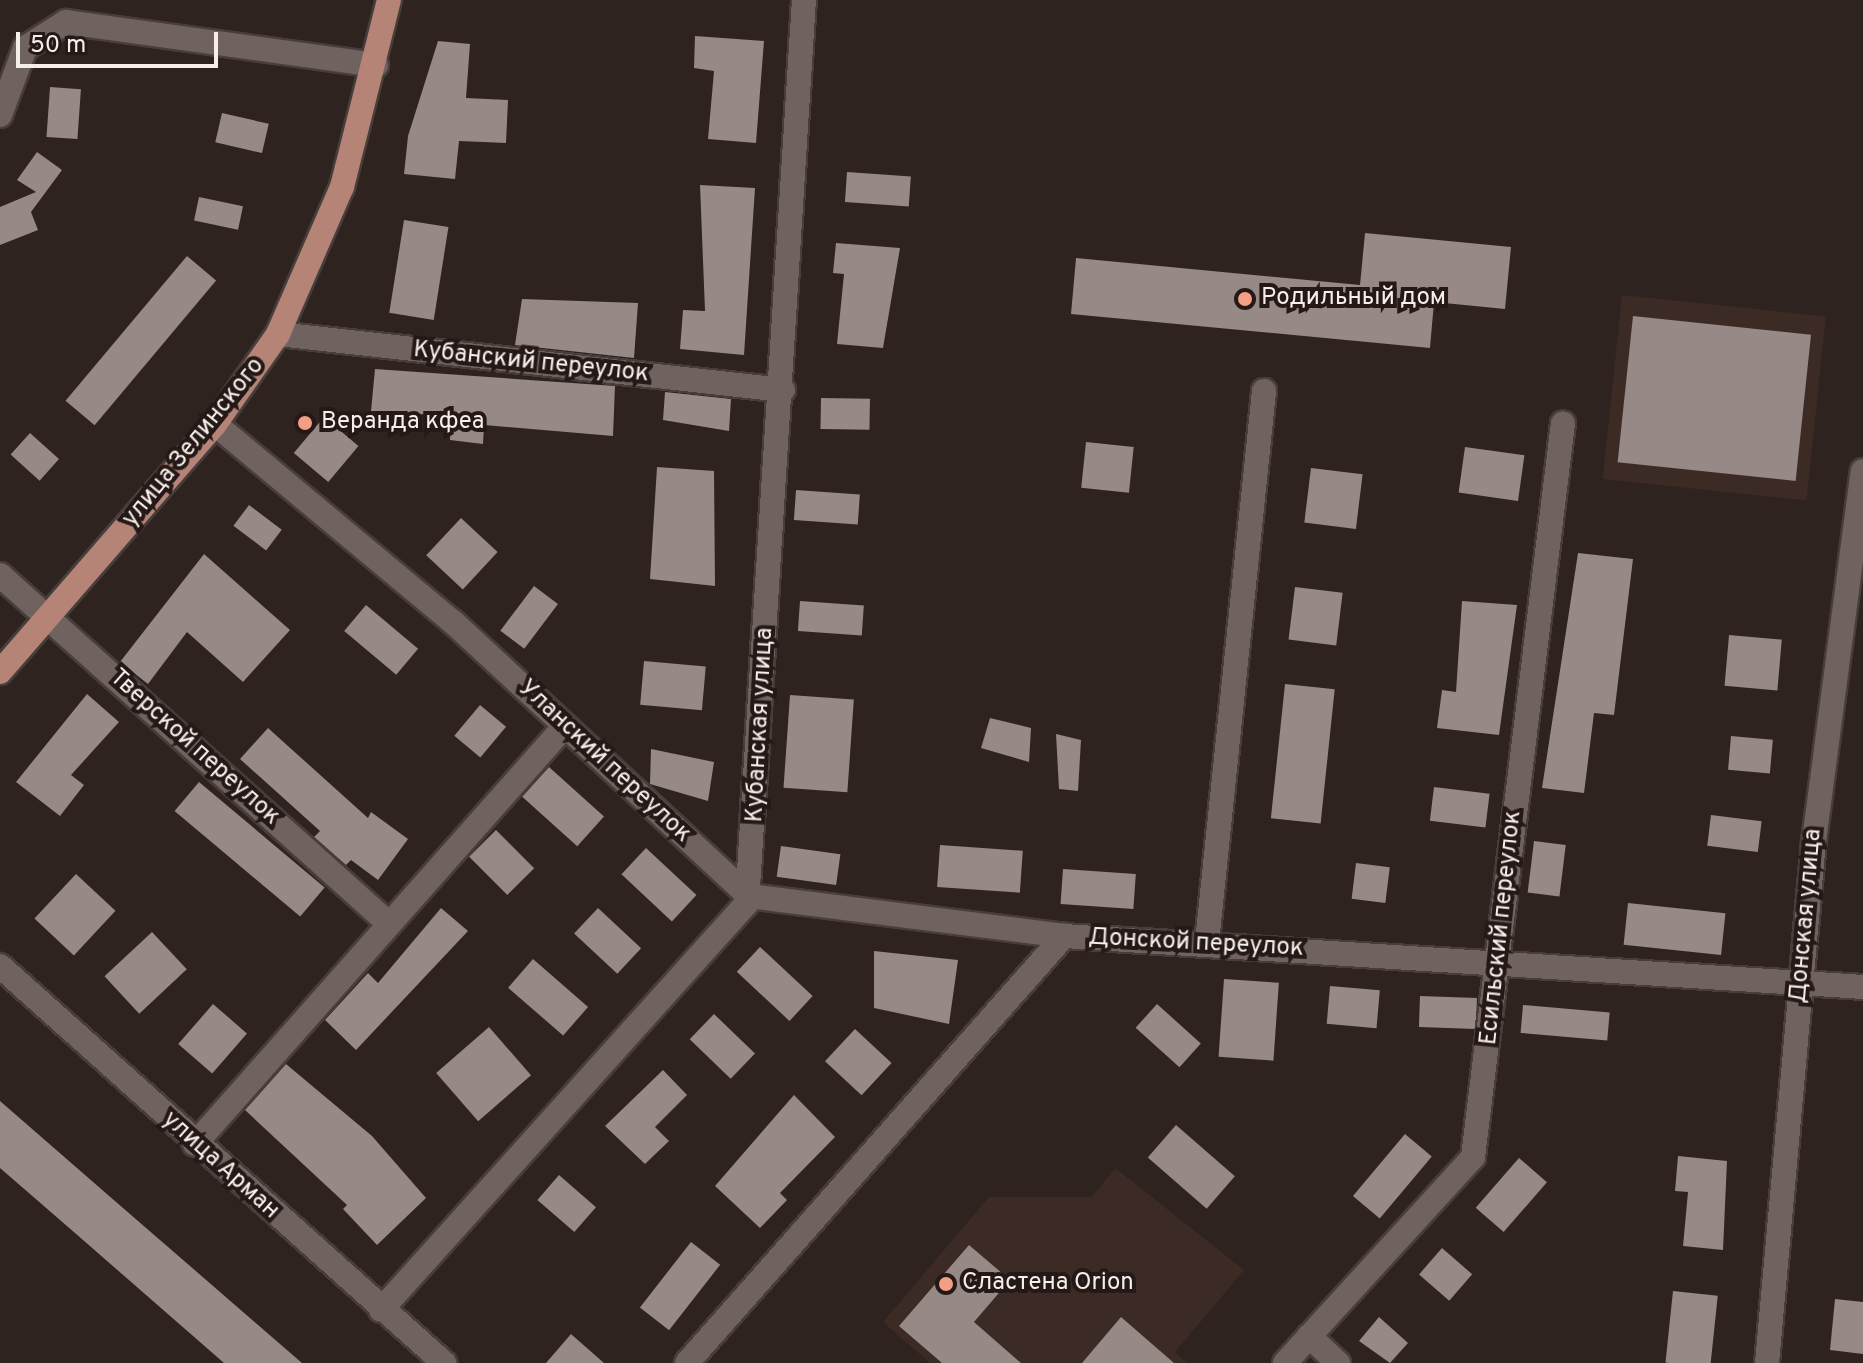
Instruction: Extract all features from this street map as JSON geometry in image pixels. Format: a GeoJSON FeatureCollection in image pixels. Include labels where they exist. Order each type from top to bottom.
{"type":"FeatureCollection","features":[{"type":"Feature","properties":{"kind":"main road","name":"улица Зелинского"},"geometry":{"type":"LineString","coordinates":[[0,672],[215,424],[278,334],[322,245],[376,65],[389,0]]}},
{"type":"Feature","properties":{"kind":"street","name":"Кубанская улица"},"geometry":{"type":"LineString","coordinates":[[381,1310],[736,922],[749,896],[783,390],[804,0]]}},
{"type":"Feature","properties":{"kind":"street"},"geometry":{"type":"LineString","coordinates":[[0,115],[25,48],[66,22],[376,65]]}},
{"type":"Feature","properties":{"kind":"street","name":"Кубанский переулок"},"geometry":{"type":"LineString","coordinates":[[278,334],[783,390]]}},
{"type":"Feature","properties":{"kind":"street"},"geometry":{"type":"LineString","coordinates":[[1207,942],[1264,391]]}},
{"type":"Feature","properties":{"kind":"street","name":"Есильский переулок"},"geometry":{"type":"LineString","coordinates":[[1285,1363],[1473,1157],[1563,423]]}},
{"type":"Feature","properties":{"kind":"street","name":"Уланский переулок"},"geometry":{"type":"LineString","coordinates":[[215,424],[453,622],[749,896]]}},
{"type":"Feature","properties":{"kind":"street","name":"Донская улица"},"geometry":{"type":"LineString","coordinates":[[1767,1363],[1801,986],[1863,471]]}},
{"type":"Feature","properties":{"kind":"street","name":"Тверской переулок"},"geometry":{"type":"LineString","coordinates":[[0,575],[387,922]]}},
{"type":"Feature","properties":{"kind":"street"},"geometry":{"type":"LineString","coordinates":[[195,1144],[387,922],[564,727]]}},
{"type":"Feature","properties":{"kind":"street"},"geometry":{"type":"LineString","coordinates":[[749,896],[1064,936]]}},
{"type":"Feature","properties":{"kind":"street","name":"Донской переулок"},"geometry":{"type":"LineString","coordinates":[[687,1363],[1064,936],[1207,942],[1496,966],[1801,986],[1863,987]]}},
{"type":"Feature","properties":{"kind":"street","name":"улица Арман"},"geometry":{"type":"LineString","coordinates":[[0,966],[195,1144],[444,1363]]}},
{"type":"Feature","properties":{"kind":"street"},"geometry":{"type":"LineString","coordinates":[[1309,1336],[1338,1363]]}},
{"type":"Feature","properties":{"kind":"shaded area"},"geometry":{"type":"Polygon","coordinates":[[[1622,295],[1826,316],[1807,500],[1603,479],[1622,295]]]}},
{"type":"Feature","properties":{"kind":"shaded area"},"geometry":{"type":"Polygon","coordinates":[[[1115,1168],[1244,1270],[1175,1352],[1187,1363],[930,1363],[883,1322],[989,1197],[1092,1197],[1115,1168]]]}},
{"type":"Feature","properties":{"kind":"building"},"geometry":{"type":"Polygon","coordinates":[[[695,36],[764,41],[756,143],[708,139],[714,71],[694,68],[695,36]]]}},
{"type":"Feature","properties":{"kind":"building"},"geometry":{"type":"Polygon","coordinates":[[[438,41],[470,44],[466,98],[508,100],[506,143],[459,141],[455,179],[404,174],[408,136],[438,41]]]}},
{"type":"Feature","properties":{"kind":"building"},"geometry":{"type":"Polygon","coordinates":[[[50,87],[81,89],[77,139],[47,137],[50,87]]]}},
{"type":"Feature","properties":{"kind":"building"},"geometry":{"type":"Polygon","coordinates":[[[222,113],[269,124],[262,153],[215,142],[222,113]]]}},
{"type":"Feature","properties":{"kind":"building"},"geometry":{"type":"Polygon","coordinates":[[[37,152],[62,170],[31,212],[38,230],[0,245],[0,207],[36,192],[17,180],[37,152]]]}},
{"type":"Feature","properties":{"kind":"building"},"geometry":{"type":"Polygon","coordinates":[[[847,172],[911,176],[909,206],[845,202],[847,172]]]}},
{"type":"Feature","properties":{"kind":"building"},"geometry":{"type":"Polygon","coordinates":[[[700,185],[755,188],[744,355],[680,349],[683,310],[705,311],[700,185]]]}},
{"type":"Feature","properties":{"kind":"building"},"geometry":{"type":"Polygon","coordinates":[[[199,197],[243,206],[238,230],[194,220],[199,197]]]}},
{"type":"Feature","properties":{"kind":"building"},"geometry":{"type":"Polygon","coordinates":[[[404,220],[448,227],[434,320],[389,313],[404,220]]]}},
{"type":"Feature","properties":{"kind":"building"},"geometry":{"type":"Polygon","coordinates":[[[1365,233],[1511,247],[1505,309],[1434,302],[1430,348],[1071,314],[1076,258],[1360,285],[1365,233]]]}},
{"type":"Feature","properties":{"kind":"building"},"geometry":{"type":"Polygon","coordinates":[[[836,243],[900,248],[883,348],[837,344],[844,274],[833,273],[836,243]]]}},
{"type":"Feature","properties":{"kind":"building"},"geometry":{"type":"Polygon","coordinates":[[[187,256],[216,280],[95,425],[66,401],[187,256]]]}},
{"type":"Feature","properties":{"kind":"building"},"geometry":{"type":"Polygon","coordinates":[[[522,299],[638,303],[634,358],[515,345],[522,299]]]}},
{"type":"Feature","properties":{"kind":"building"},"geometry":{"type":"Polygon","coordinates":[[[1633,316],[1811,335],[1796,481],[1618,462],[1633,316]]]}},
{"type":"Feature","properties":{"kind":"building"},"geometry":{"type":"Polygon","coordinates":[[[375,369],[615,386],[613,436],[484,425],[483,444],[450,440],[451,416],[371,411],[375,369]]]}},
{"type":"Feature","properties":{"kind":"building"},"geometry":{"type":"Polygon","coordinates":[[[665,392],[731,399],[729,431],[663,420],[665,392]]]}},
{"type":"Feature","properties":{"kind":"building"},"geometry":{"type":"Polygon","coordinates":[[[821,398],[870,399],[869,430],[820,429],[821,398]]]}},
{"type":"Feature","properties":{"kind":"building"},"geometry":{"type":"Polygon","coordinates":[[[324,417],[358,446],[328,482],[294,453],[324,417]]]}},
{"type":"Feature","properties":{"kind":"building"},"geometry":{"type":"Polygon","coordinates":[[[30,433],[59,459],[40,481],[11,455],[30,433]]]}},
{"type":"Feature","properties":{"kind":"building"},"geometry":{"type":"Polygon","coordinates":[[[1086,442],[1134,447],[1129,493],[1081,488],[1086,442]]]}},
{"type":"Feature","properties":{"kind":"building"},"geometry":{"type":"Polygon","coordinates":[[[1465,447],[1524,455],[1518,501],[1459,493],[1465,447]]]}},
{"type":"Feature","properties":{"kind":"building"},"geometry":{"type":"Polygon","coordinates":[[[657,467],[714,471],[715,586],[650,579],[657,467]]]}},
{"type":"Feature","properties":{"kind":"building"},"geometry":{"type":"Polygon","coordinates":[[[1311,468],[1363,474],[1356,529],[1304,523],[1311,468]]]}},
{"type":"Feature","properties":{"kind":"building"},"geometry":{"type":"Polygon","coordinates":[[[796,490],[860,494],[858,524],[794,520],[796,490]]]}},
{"type":"Feature","properties":{"kind":"building"},"geometry":{"type":"Polygon","coordinates":[[[249,505],[282,530],[266,550],[233,526],[249,505]]]}},
{"type":"Feature","properties":{"kind":"building"},"geometry":{"type":"Polygon","coordinates":[[[461,518],[498,552],[463,589],[426,555],[461,518]]]}},
{"type":"Feature","properties":{"kind":"building"},"geometry":{"type":"Polygon","coordinates":[[[1578,553],[1633,559],[1614,715],[1594,713],[1584,793],[1542,788],[1578,553]]]}},
{"type":"Feature","properties":{"kind":"building"},"geometry":{"type":"Polygon","coordinates":[[[204,554],[290,630],[243,682],[187,632],[148,684],[120,662],[204,554]]]}},
{"type":"Feature","properties":{"kind":"building"},"geometry":{"type":"Polygon","coordinates":[[[534,586],[558,604],[524,649],[500,631],[534,586]]]}},
{"type":"Feature","properties":{"kind":"building"},"geometry":{"type":"Polygon","coordinates":[[[1295,587],[1343,593],[1336,645],[1289,640],[1295,587]]]}},
{"type":"Feature","properties":{"kind":"building"},"geometry":{"type":"Polygon","coordinates":[[[800,601],[864,605],[862,635],[798,631],[800,601]]]}},
{"type":"Feature","properties":{"kind":"building"},"geometry":{"type":"Polygon","coordinates":[[[1462,601],[1517,605],[1499,735],[1437,728],[1442,690],[1456,692],[1462,601]]]}},
{"type":"Feature","properties":{"kind":"building"},"geometry":{"type":"Polygon","coordinates":[[[366,605],[418,649],[396,675],[344,631],[366,605]]]}},
{"type":"Feature","properties":{"kind":"building"},"geometry":{"type":"Polygon","coordinates":[[[1729,635],[1782,640],[1777,690],[1725,686],[1729,635]]]}},
{"type":"Feature","properties":{"kind":"building"},"geometry":{"type":"Polygon","coordinates":[[[644,661],[706,666],[702,710],[640,705],[644,661]]]}},
{"type":"Feature","properties":{"kind":"building"},"geometry":{"type":"Polygon","coordinates":[[[1285,684],[1335,689],[1321,823],[1271,818],[1285,684]]]}},
{"type":"Feature","properties":{"kind":"building"},"geometry":{"type":"Polygon","coordinates":[[[87,694],[119,722],[71,775],[84,785],[60,816],[16,782],[87,694]]]}},
{"type":"Feature","properties":{"kind":"building"},"geometry":{"type":"Polygon","coordinates":[[[790,695],[854,699],[847,792],[784,788],[790,695]]]}},
{"type":"Feature","properties":{"kind":"building"},"geometry":{"type":"Polygon","coordinates":[[[480,705],[506,727],[480,757],[454,736],[480,705]]]}},
{"type":"Feature","properties":{"kind":"building"},"geometry":{"type":"Polygon","coordinates":[[[990,718],[1031,728],[1029,762],[981,748],[990,718]]]}},
{"type":"Feature","properties":{"kind":"building"},"geometry":{"type":"Polygon","coordinates":[[[268,728],[368,818],[371,812],[408,839],[378,880],[351,860],[346,865],[314,837],[320,831],[240,759],[268,728]]]}},
{"type":"Feature","properties":{"kind":"building"},"geometry":{"type":"Polygon","coordinates":[[[1056,734],[1081,740],[1078,791],[1059,789],[1056,734]]]}},
{"type":"Feature","properties":{"kind":"building"},"geometry":{"type":"Polygon","coordinates":[[[1731,736],[1773,740],[1770,774],[1728,770],[1731,736]]]}},
{"type":"Feature","properties":{"kind":"building"},"geometry":{"type":"Polygon","coordinates":[[[651,749],[714,762],[708,801],[650,784],[651,749]]]}},
{"type":"Feature","properties":{"kind":"building"},"geometry":{"type":"Polygon","coordinates":[[[549,767],[604,817],[577,846],[522,797],[549,767]]]}},
{"type":"Feature","properties":{"kind":"building"},"geometry":{"type":"Polygon","coordinates":[[[199,782],[325,887],[300,917],[175,811],[199,782]]]}},
{"type":"Feature","properties":{"kind":"building"},"geometry":{"type":"Polygon","coordinates":[[[1434,787],[1490,794],[1485,828],[1430,821],[1434,787]]]}},
{"type":"Feature","properties":{"kind":"building"},"geometry":{"type":"Polygon","coordinates":[[[1711,815],[1762,821],[1758,852],[1707,846],[1711,815]]]}},
{"type":"Feature","properties":{"kind":"building"},"geometry":{"type":"Polygon","coordinates":[[[496,830],[534,868],[507,895],[469,857],[496,830]]]}},
{"type":"Feature","properties":{"kind":"building"},"geometry":{"type":"Polygon","coordinates":[[[1534,841],[1566,845],[1559,897],[1528,893],[1534,841]]]}},
{"type":"Feature","properties":{"kind":"building"},"geometry":{"type":"Polygon","coordinates":[[[940,845],[1023,851],[1020,893],[937,887],[940,845]]]}},
{"type":"Feature","properties":{"kind":"building"},"geometry":{"type":"Polygon","coordinates":[[[781,846],[840,854],[836,885],[777,877],[781,846]]]}},
{"type":"Feature","properties":{"kind":"building"},"geometry":{"type":"Polygon","coordinates":[[[646,848],[696,895],[672,921],[621,874],[646,848]]]}},
{"type":"Feature","properties":{"kind":"building"},"geometry":{"type":"Polygon","coordinates":[[[1356,863],[1390,867],[1385,903],[1352,899],[1356,863]]]}},
{"type":"Feature","properties":{"kind":"building"},"geometry":{"type":"Polygon","coordinates":[[[1063,869],[1136,874],[1133,909],[1061,904],[1063,869]]]}},
{"type":"Feature","properties":{"kind":"building"},"geometry":{"type":"Polygon","coordinates":[[[76,874],[115,911],[74,955],[34,919],[76,874]]]}},
{"type":"Feature","properties":{"kind":"building"},"geometry":{"type":"Polygon","coordinates":[[[1628,903],[1725,913],[1721,955],[1624,945],[1628,903]]]}},
{"type":"Feature","properties":{"kind":"building"},"geometry":{"type":"Polygon","coordinates":[[[441,908],[468,931],[356,1050],[325,1020],[368,973],[378,983],[441,908]]]}},
{"type":"Feature","properties":{"kind":"building"},"geometry":{"type":"Polygon","coordinates":[[[598,908],[641,948],[617,974],[574,934],[598,908]]]}},
{"type":"Feature","properties":{"kind":"building"},"geometry":{"type":"Polygon","coordinates":[[[152,932],[187,969],[139,1014],[104,976],[152,932]]]}},
{"type":"Feature","properties":{"kind":"building"},"geometry":{"type":"Polygon","coordinates":[[[760,947],[813,996],[789,1021],[737,972],[760,947]]]}},
{"type":"Feature","properties":{"kind":"building"},"geometry":{"type":"Polygon","coordinates":[[[874,951],[958,960],[949,1024],[874,1008],[874,951]]]}},
{"type":"Feature","properties":{"kind":"building"},"geometry":{"type":"Polygon","coordinates":[[[533,959],[588,1007],[563,1036],[508,988],[533,959]]]}},
{"type":"Feature","properties":{"kind":"building"},"geometry":{"type":"Polygon","coordinates":[[[1224,979],[1279,983],[1273,1061],[1219,1057],[1224,979]]]}},
{"type":"Feature","properties":{"kind":"building"},"geometry":{"type":"Polygon","coordinates":[[[1330,986],[1380,990],[1376,1028],[1327,1024],[1330,986]]]}},
{"type":"Feature","properties":{"kind":"building"},"geometry":{"type":"Polygon","coordinates":[[[1420,996],[1477,998],[1476,1029],[1419,1027],[1420,996]]]}},
{"type":"Feature","properties":{"kind":"building"},"geometry":{"type":"Polygon","coordinates":[[[213,1004],[247,1034],[212,1074],[178,1044],[213,1004]]]}},
{"type":"Feature","properties":{"kind":"building"},"geometry":{"type":"Polygon","coordinates":[[[1157,1004],[1201,1043],[1179,1067],[1136,1028],[1157,1004]]]}},
{"type":"Feature","properties":{"kind":"building"},"geometry":{"type":"Polygon","coordinates":[[[1523,1005],[1610,1013],[1607,1040],[1521,1033],[1523,1005]]]}},
{"type":"Feature","properties":{"kind":"building"},"geometry":{"type":"Polygon","coordinates":[[[714,1014],[755,1054],[731,1079],[690,1039],[714,1014]]]}},
{"type":"Feature","properties":{"kind":"building"},"geometry":{"type":"Polygon","coordinates":[[[489,1027],[531,1075],[478,1121],[436,1073],[489,1027]]]}},
{"type":"Feature","properties":{"kind":"building"},"geometry":{"type":"Polygon","coordinates":[[[855,1029],[892,1063],[862,1095],[825,1061],[855,1029]]]}},
{"type":"Feature","properties":{"kind":"building"},"geometry":{"type":"Polygon","coordinates":[[[286,1064],[372,1136],[426,1198],[377,1245],[343,1209],[347,1205],[245,1110],[286,1064]]]}},
{"type":"Feature","properties":{"kind":"building"},"geometry":{"type":"Polygon","coordinates":[[[663,1070],[687,1095],[655,1127],[669,1141],[645,1164],[605,1126],[663,1070]]]}},
{"type":"Feature","properties":{"kind":"building"},"geometry":{"type":"Polygon","coordinates":[[[794,1095],[835,1137],[780,1193],[787,1200],[760,1228],[715,1186],[794,1095]]]}},
{"type":"Feature","properties":{"kind":"building"},"geometry":{"type":"Polygon","coordinates":[[[0,1101],[302,1363],[224,1363],[0,1168],[0,1101]]]}},
{"type":"Feature","properties":{"kind":"building"},"geometry":{"type":"Polygon","coordinates":[[[1176,1125],[1235,1176],[1207,1209],[1148,1157],[1176,1125]]]}},
{"type":"Feature","properties":{"kind":"building"},"geometry":{"type":"Polygon","coordinates":[[[1405,1134],[1432,1156],[1380,1219],[1353,1196],[1405,1134]]]}},
{"type":"Feature","properties":{"kind":"building"},"geometry":{"type":"Polygon","coordinates":[[[1678,1156],[1727,1161],[1723,1250],[1683,1246],[1688,1192],[1675,1191],[1678,1156]]]}},
{"type":"Feature","properties":{"kind":"building"},"geometry":{"type":"Polygon","coordinates":[[[1519,1158],[1547,1182],[1504,1232],[1476,1208],[1519,1158]]]}},
{"type":"Feature","properties":{"kind":"building"},"geometry":{"type":"Polygon","coordinates":[[[559,1175],[596,1207],[574,1232],[537,1200],[559,1175]]]}},
{"type":"Feature","properties":{"kind":"building"},"geometry":{"type":"Polygon","coordinates":[[[691,1242],[720,1265],[669,1330],[640,1307],[691,1242]]]}},
{"type":"Feature","properties":{"kind":"building"},"geometry":{"type":"Polygon","coordinates":[[[969,1245],[1010,1280],[974,1322],[1021,1363],[942,1363],[899,1326],[969,1245]]]}},
{"type":"Feature","properties":{"kind":"building"},"geometry":{"type":"Polygon","coordinates":[[[1442,1248],[1472,1274],[1449,1301],[1419,1274],[1442,1248]]]}},
{"type":"Feature","properties":{"kind":"building"},"geometry":{"type":"Polygon","coordinates":[[[1673,1291],[1718,1296],[1711,1363],[1665,1363],[1673,1291]]]}},
{"type":"Feature","properties":{"kind":"building"},"geometry":{"type":"Polygon","coordinates":[[[1835,1299],[1863,1302],[1863,1354],[1830,1350],[1835,1299]]]}},
{"type":"Feature","properties":{"kind":"building"},"geometry":{"type":"Polygon","coordinates":[[[1121,1317],[1174,1363],[1082,1363],[1121,1317]]]}},
{"type":"Feature","properties":{"kind":"building"},"geometry":{"type":"Polygon","coordinates":[[[1379,1317],[1408,1343],[1390,1363],[1359,1341],[1379,1317]]]}},
{"type":"Feature","properties":{"kind":"building"},"geometry":{"type":"Polygon","coordinates":[[[571,1334],[604,1363],[546,1363],[571,1334]]]}},
{"type":"Feature","properties":{"kind":"place","name":"Родильный дом"},"geometry":{"type":"Point","coordinates":[1245,299]}},
{"type":"Feature","properties":{"kind":"place","name":"Веранда кфеа"},"geometry":{"type":"Point","coordinates":[305,423]}},
{"type":"Feature","properties":{"kind":"place","name":"Сластена Orion"},"geometry":{"type":"Point","coordinates":[946,1284]}}]}
